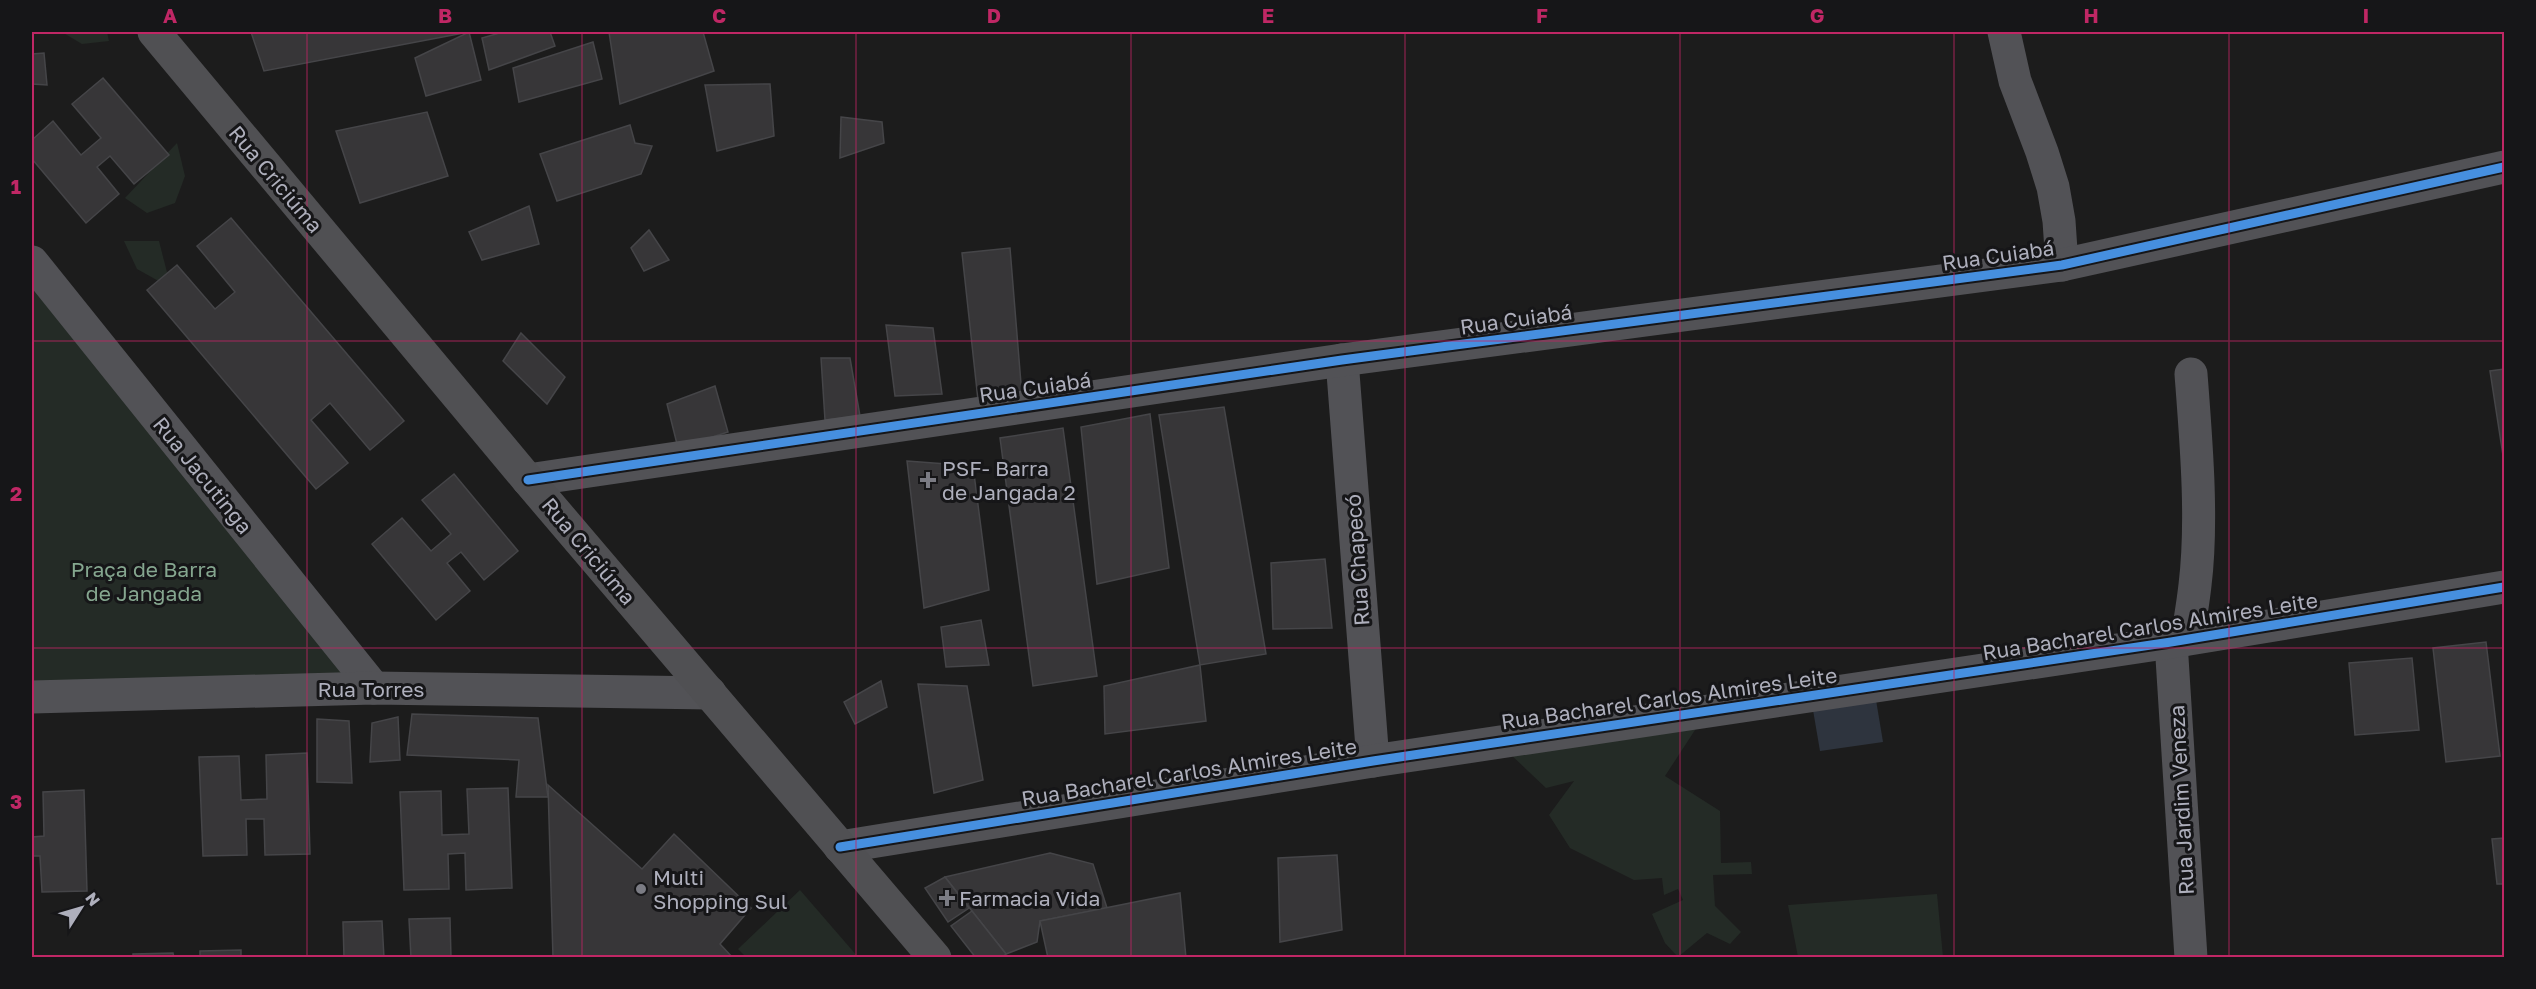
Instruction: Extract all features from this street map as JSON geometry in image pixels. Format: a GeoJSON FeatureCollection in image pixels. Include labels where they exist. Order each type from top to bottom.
{"type":"FeatureCollection","features":[{"type":"Feature","properties":{"kind":"main road","name":"Rua Criciúma"},"geometry":{"type":"LineString","coordinates":[[154,32],[528,480],[936,957]]}},
{"type":"Feature","properties":{"kind":"street"},"geometry":{"type":"LineString","coordinates":[[2004,32],[2015,81],[2053,187],[2059,221],[2062,265]]}},
{"type":"Feature","properties":{"kind":"street","name":"Rua Cuiabá"},"geometry":{"type":"LineString","coordinates":[[528,480],[1342,360],[2062,265],[2505,167]]}},
{"type":"Feature","properties":{"kind":"street","name":"Rua Jacutinga"},"geometry":{"type":"LineString","coordinates":[[32,262],[374,688]]}},
{"type":"Feature","properties":{"kind":"street","name":"Rua Chapecó"},"geometry":{"type":"LineString","coordinates":[[1342,360],[1373,760]]}},
{"type":"Feature","properties":{"kind":"street","name":"Rua Jardim Veneza"},"geometry":{"type":"LineString","coordinates":[[2190,957],[2179,641],[2196,584],[2195,433],[2191,374]]}},
{"type":"Feature","properties":{"kind":"street","name":"Rua Bacharel Carlos Almires Leite"},"geometry":{"type":"LineString","coordinates":[[840,847],[1373,760],[2179,641],[2505,587]]}},
{"type":"Feature","properties":{"kind":"street","name":"Rua Torres"},"geometry":{"type":"LineString","coordinates":[[32,697],[374,688],[710,693]]}},
{"type":"Feature","properties":{"kind":"green space"},"geometry":{"type":"Polygon","coordinates":[[[62,32],[107,32],[109,41],[82,44],[62,32]]]}},
{"type":"Feature","properties":{"kind":"green space"},"geometry":{"type":"Polygon","coordinates":[[[177,143],[185,176],[175,203],[147,213],[125,198],[177,143]]]}},
{"type":"Feature","properties":{"kind":"green space"},"geometry":{"type":"Polygon","coordinates":[[[124,241],[159,241],[171,288],[137,269],[124,241]]]}},
{"type":"Feature","properties":{"kind":"green space","name":"Praça de Barra de Jangada"},"geometry":{"type":"Polygon","coordinates":[[[32,264],[378,692],[32,696],[32,264]]]}},
{"type":"Feature","properties":{"kind":"green space"},"geometry":{"type":"Polygon","coordinates":[[[1697,727],[1665,776],[1720,811],[1721,863],[1751,862],[1752,874],[1713,875],[1715,906],[1741,932],[1730,944],[1707,933],[1678,957],[1665,943],[1652,914],[1683,900],[1678,889],[1664,895],[1662,878],[1634,880],[1570,848],[1549,815],[1574,781],[1546,788],[1508,752],[1697,727]]]}},
{"type":"Feature","properties":{"kind":"green space"},"geometry":{"type":"Polygon","coordinates":[[[800,890],[858,957],[746,957],[738,949],[800,890]]]}},
{"type":"Feature","properties":{"kind":"green space"},"geometry":{"type":"Polygon","coordinates":[[[1937,894],[1943,957],[1798,957],[1788,905],[1937,894]]]}},
{"type":"Feature","properties":{"kind":"shaded area"},"geometry":{"type":"Polygon","coordinates":[[[1876,700],[1883,742],[1820,751],[1813,710],[1876,700]]]}},
{"type":"Feature","properties":{"kind":"building"},"geometry":{"type":"Polygon","coordinates":[[[251,32],[469,32],[264,71],[251,32]]]}},
{"type":"Feature","properties":{"kind":"building"},"geometry":{"type":"Polygon","coordinates":[[[469,32],[481,80],[426,96],[415,58],[469,32]]]}},
{"type":"Feature","properties":{"kind":"building"},"geometry":{"type":"Polygon","coordinates":[[[503,32],[550,32],[555,46],[489,70],[482,38],[503,32]]]}},
{"type":"Feature","properties":{"kind":"building"},"geometry":{"type":"Polygon","coordinates":[[[609,32],[703,32],[714,71],[620,104],[609,32]]]}},
{"type":"Feature","properties":{"kind":"building"},"geometry":{"type":"Polygon","coordinates":[[[593,42],[602,79],[519,102],[513,68],[593,42]]]}},
{"type":"Feature","properties":{"kind":"building"},"geometry":{"type":"Polygon","coordinates":[[[44,53],[47,85],[32,84],[32,54],[44,53]]]}},
{"type":"Feature","properties":{"kind":"building"},"geometry":{"type":"Polygon","coordinates":[[[103,78],[169,155],[134,184],[110,156],[97,167],[119,194],[86,223],[32,159],[32,140],[53,121],[81,155],[101,138],[72,104],[103,78]]]}},
{"type":"Feature","properties":{"kind":"building"},"geometry":{"type":"Polygon","coordinates":[[[770,84],[774,136],[717,151],[705,85],[770,84]]]}},
{"type":"Feature","properties":{"kind":"building"},"geometry":{"type":"Polygon","coordinates":[[[427,112],[448,176],[360,203],[336,131],[427,112]]]}},
{"type":"Feature","properties":{"kind":"building"},"geometry":{"type":"Polygon","coordinates":[[[841,117],[882,122],[884,143],[840,158],[841,117]]]}},
{"type":"Feature","properties":{"kind":"building"},"geometry":{"type":"Polygon","coordinates":[[[630,125],[635,143],[652,146],[641,174],[557,201],[540,154],[630,125]]]}},
{"type":"Feature","properties":{"kind":"building"},"geometry":{"type":"Polygon","coordinates":[[[529,206],[539,244],[482,260],[469,232],[529,206]]]}},
{"type":"Feature","properties":{"kind":"building"},"geometry":{"type":"Polygon","coordinates":[[[231,218],[404,421],[370,450],[330,403],[311,420],[348,463],[316,489],[147,290],[177,265],[215,309],[235,292],[197,246],[231,218]]]}},
{"type":"Feature","properties":{"kind":"building"},"geometry":{"type":"Polygon","coordinates":[[[649,230],[669,260],[644,271],[631,248],[649,230]]]}},
{"type":"Feature","properties":{"kind":"building"},"geometry":{"type":"Polygon","coordinates":[[[1010,248],[1022,396],[978,400],[962,253],[1010,248]]]}},
{"type":"Feature","properties":{"kind":"building"},"geometry":{"type":"Polygon","coordinates":[[[886,325],[933,328],[942,394],[895,396],[886,325]]]}},
{"type":"Feature","properties":{"kind":"building"},"geometry":{"type":"Polygon","coordinates":[[[521,333],[565,377],[547,404],[503,361],[521,333]]]}},
{"type":"Feature","properties":{"kind":"building"},"geometry":{"type":"Polygon","coordinates":[[[821,358],[850,358],[860,416],[825,420],[821,358]]]}},
{"type":"Feature","properties":{"kind":"building"},"geometry":{"type":"Polygon","coordinates":[[[2504,369],[2504,462],[2490,371],[2504,369]]]}},
{"type":"Feature","properties":{"kind":"building"},"geometry":{"type":"Polygon","coordinates":[[[715,386],[728,432],[678,448],[667,404],[715,386]]]}},
{"type":"Feature","properties":{"kind":"building"},"geometry":{"type":"Polygon","coordinates":[[[1224,407],[1266,654],[1200,665],[1159,415],[1224,407]]]}},
{"type":"Feature","properties":{"kind":"building"},"geometry":{"type":"Polygon","coordinates":[[[1150,414],[1169,568],[1097,584],[1081,427],[1150,414]]]}},
{"type":"Feature","properties":{"kind":"building"},"geometry":{"type":"Polygon","coordinates":[[[1063,428],[1097,676],[1033,686],[1000,438],[1063,428]]]}},
{"type":"Feature","properties":{"kind":"building"},"geometry":{"type":"Polygon","coordinates":[[[907,461],[973,466],[989,590],[924,608],[907,461]]]}},
{"type":"Feature","properties":{"kind":"building"},"geometry":{"type":"Polygon","coordinates":[[[454,474],[518,551],[484,580],[461,552],[447,563],[470,591],[436,620],[372,544],[402,518],[431,551],[451,534],[422,500],[454,474]]]}},
{"type":"Feature","properties":{"kind":"building"},"geometry":{"type":"Polygon","coordinates":[[[1325,559],[1332,628],[1273,629],[1271,563],[1325,559]]]}},
{"type":"Feature","properties":{"kind":"building"},"geometry":{"type":"Polygon","coordinates":[[[981,620],[989,665],[946,667],[941,627],[981,620]]]}},
{"type":"Feature","properties":{"kind":"building"},"geometry":{"type":"Polygon","coordinates":[[[2486,642],[2500,756],[2446,762],[2433,648],[2486,642]]]}},
{"type":"Feature","properties":{"kind":"building"},"geometry":{"type":"Polygon","coordinates":[[[2412,658],[2419,730],[2355,735],[2349,663],[2412,658]]]}},
{"type":"Feature","properties":{"kind":"building"},"geometry":{"type":"Polygon","coordinates":[[[1200,665],[1206,721],[1105,734],[1104,686],[1200,665]]]}},
{"type":"Feature","properties":{"kind":"building"},"geometry":{"type":"Polygon","coordinates":[[[881,681],[887,707],[855,724],[844,702],[881,681]]]}},
{"type":"Feature","properties":{"kind":"building"},"geometry":{"type":"Polygon","coordinates":[[[918,684],[967,686],[983,780],[934,793],[918,684]]]}},
{"type":"Feature","properties":{"kind":"building"},"geometry":{"type":"Polygon","coordinates":[[[412,714],[538,718],[548,797],[516,797],[519,760],[407,755],[412,714]]]}},
{"type":"Feature","properties":{"kind":"building"},"geometry":{"type":"Polygon","coordinates":[[[398,717],[400,760],[370,762],[372,723],[398,717]]]}},
{"type":"Feature","properties":{"kind":"building"},"geometry":{"type":"Polygon","coordinates":[[[317,719],[349,721],[352,783],[317,782],[317,719]]]}},
{"type":"Feature","properties":{"kind":"building"},"geometry":{"type":"Polygon","coordinates":[[[307,753],[310,854],[265,855],[264,819],[246,819],[247,855],[203,856],[199,757],[239,756],[241,800],[267,799],[266,755],[307,753]]]}},
{"type":"Feature","properties":{"kind":"building","name":"Multi Shopping Sul"},"geometry":{"type":"Polygon","coordinates":[[[548,785],[642,869],[674,834],[751,908],[720,944],[733,958],[553,958],[548,785]]]}},
{"type":"Feature","properties":{"kind":"building"},"geometry":{"type":"Polygon","coordinates":[[[508,788],[512,888],[466,890],[465,853],[448,854],[449,889],[404,890],[400,792],[441,791],[442,835],[469,834],[467,789],[508,788]]]}},
{"type":"Feature","properties":{"kind":"building"},"geometry":{"type":"Polygon","coordinates":[[[84,790],[87,891],[42,892],[40,856],[32,856],[32,837],[44,836],[43,792],[84,790]]]}},
{"type":"Feature","properties":{"kind":"building"},"geometry":{"type":"Polygon","coordinates":[[[2504,838],[2504,884],[2497,884],[2492,839],[2504,838]]]}},
{"type":"Feature","properties":{"kind":"building"},"geometry":{"type":"Polygon","coordinates":[[[1050,853],[1093,864],[1107,908],[1040,921],[1037,942],[1006,954],[945,877],[1050,853]]]}},
{"type":"Feature","properties":{"kind":"building"},"geometry":{"type":"Polygon","coordinates":[[[1337,855],[1342,930],[1280,942],[1278,858],[1337,855]]]}},
{"type":"Feature","properties":{"kind":"building","name":"Farmacia Vida"},"geometry":{"type":"Polygon","coordinates":[[[945,877],[969,908],[948,922],[925,888],[945,877]]]}},
{"type":"Feature","properties":{"kind":"building"},"geometry":{"type":"Polygon","coordinates":[[[1180,893],[1186,958],[1048,958],[1040,921],[1180,893]]]}},
{"type":"Feature","properties":{"kind":"building"},"geometry":{"type":"Polygon","coordinates":[[[972,911],[1006,954],[1001,958],[976,958],[951,926],[972,911]]]}},
{"type":"Feature","properties":{"kind":"building"},"geometry":{"type":"Polygon","coordinates":[[[450,918],[451,958],[411,958],[409,919],[450,918]]]}},
{"type":"Feature","properties":{"kind":"building"},"geometry":{"type":"Polygon","coordinates":[[[382,921],[384,958],[344,958],[343,922],[382,921]]]}},
{"type":"Feature","properties":{"kind":"building"},"geometry":{"type":"Polygon","coordinates":[[[241,950],[241,958],[200,958],[200,951],[241,950]]]}},
{"type":"Feature","properties":{"kind":"building"},"geometry":{"type":"Polygon","coordinates":[[[173,953],[174,958],[133,958],[133,954],[173,953]]]}},
{"type":"Feature","properties":{"kind":"cycle path"},"geometry":{"type":"LineString","coordinates":[[528,480],[1342,360],[2062,265],[2504,167]]}},
{"type":"Feature","properties":{"kind":"cycle path"},"geometry":{"type":"LineString","coordinates":[[840,847],[1373,761],[2171,642],[2504,587]]}},
{"type":"Feature","properties":{"kind":"place","name":"PSF- Barra de Jangada 2"},"geometry":{"type":"Point","coordinates":[928,480]}},
{"type":"Feature","properties":{"kind":"place","name":"Multi Shopping Sul"},"geometry":{"type":"Point","coordinates":[641,889]}},
{"type":"Feature","properties":{"kind":"place","name":"Farmacia Vida"},"geometry":{"type":"Point","coordinates":[947,898]}}]}
